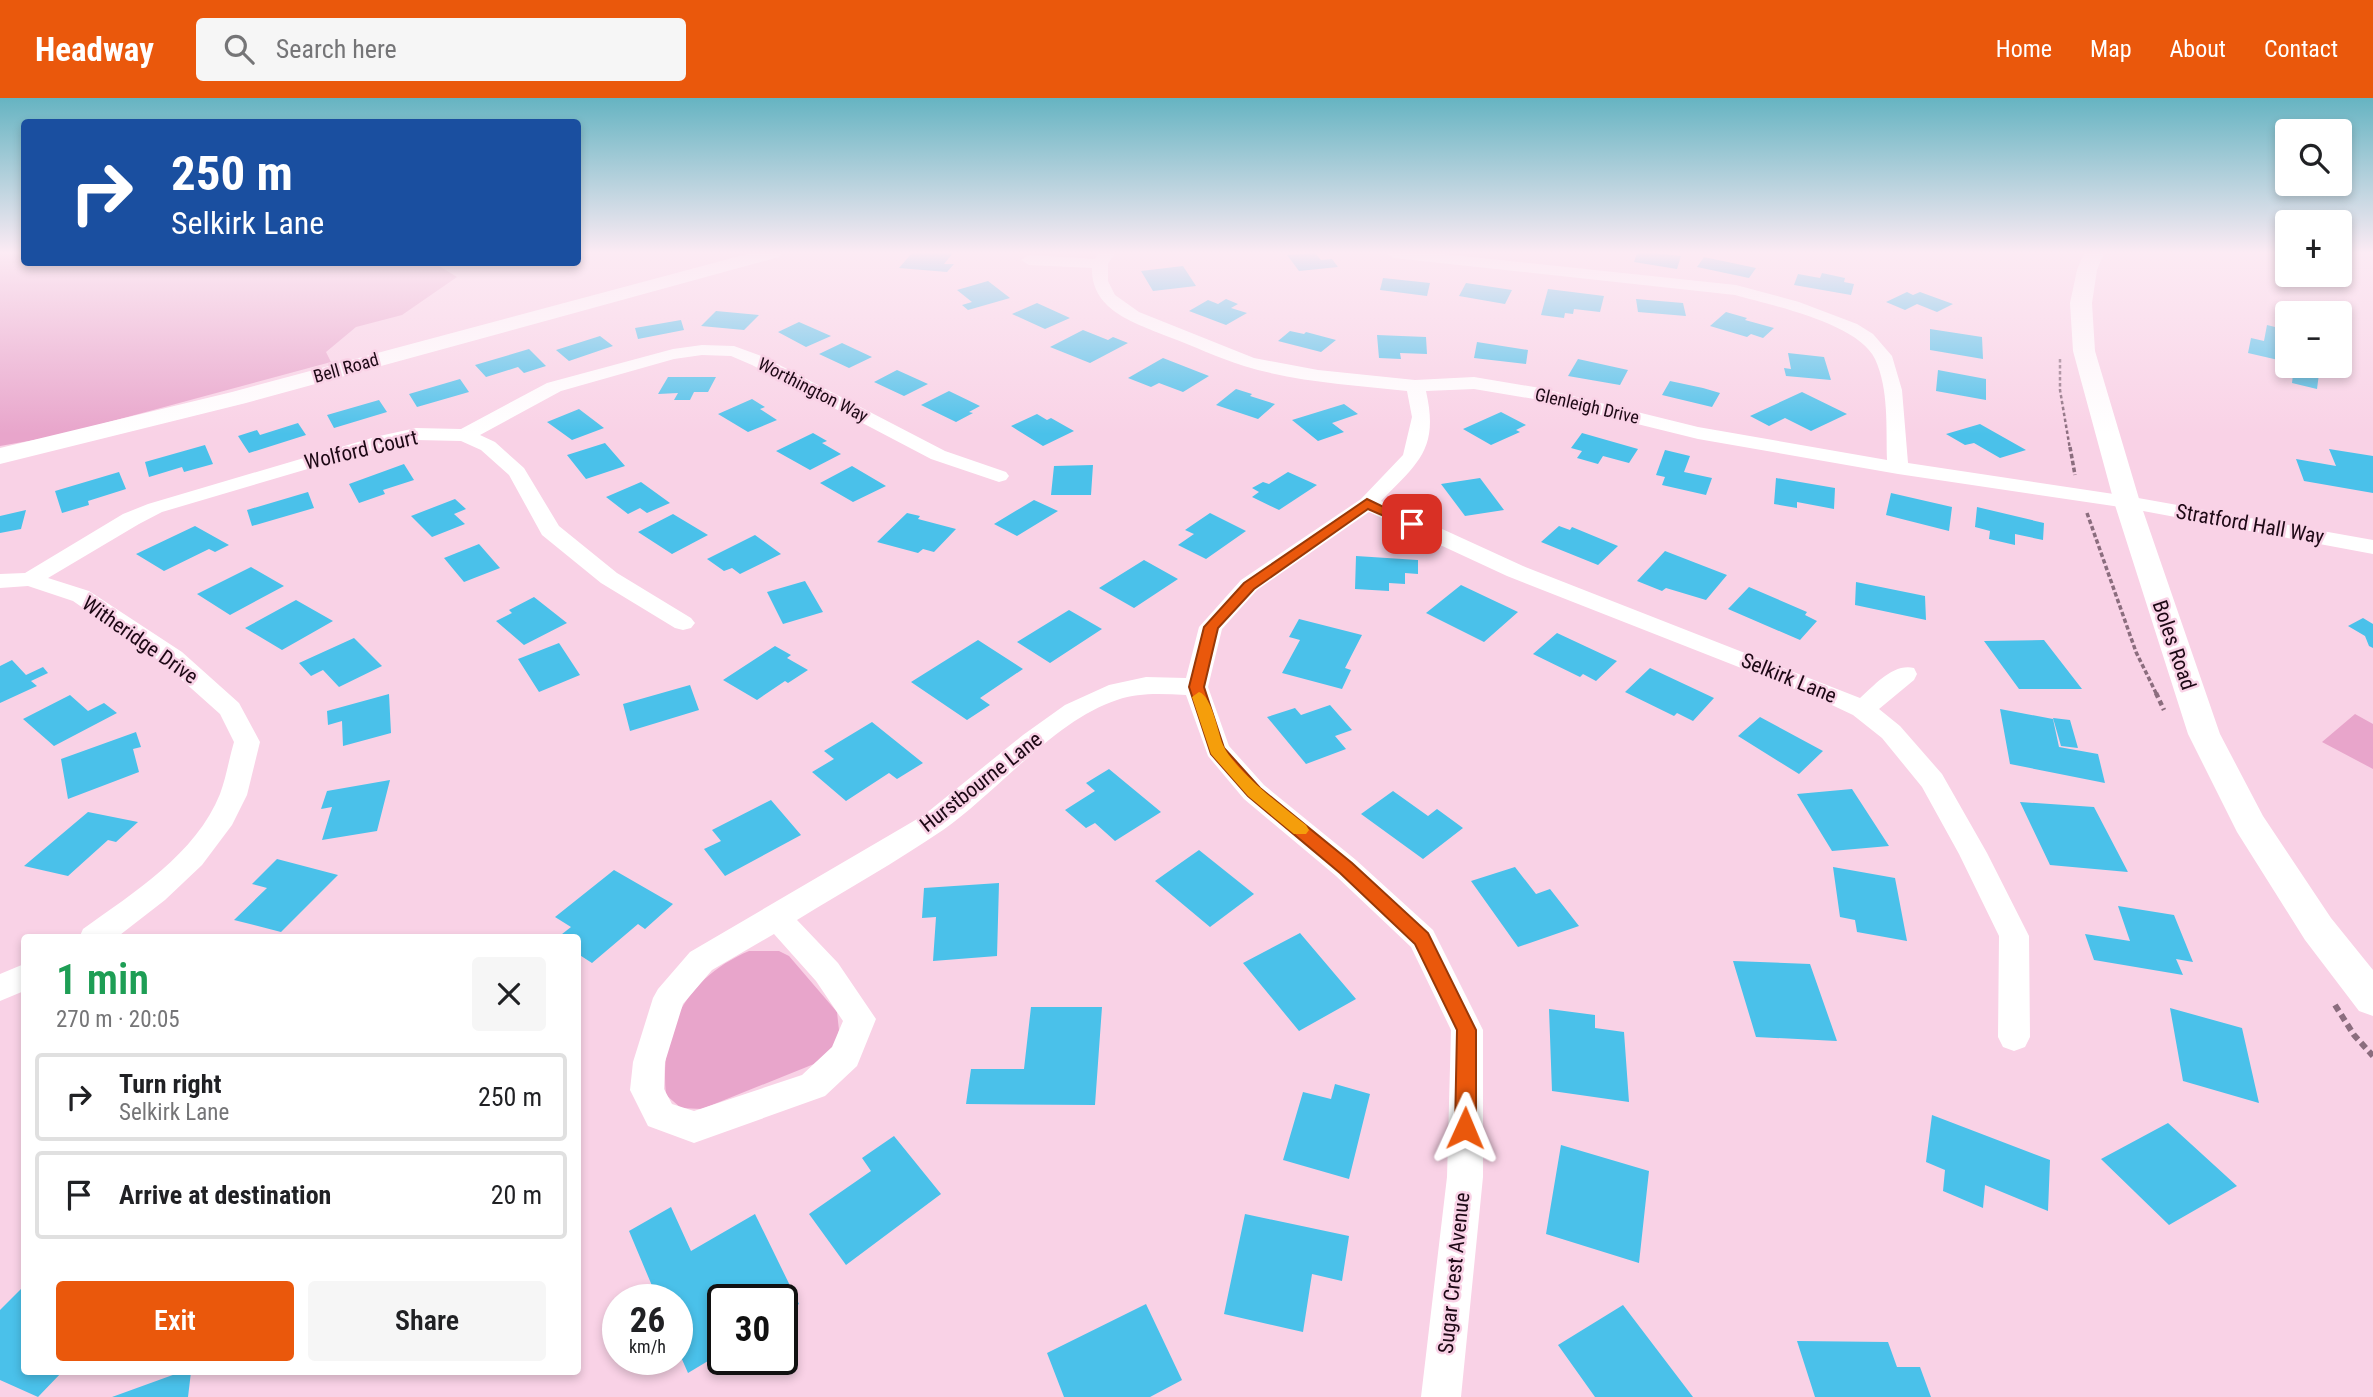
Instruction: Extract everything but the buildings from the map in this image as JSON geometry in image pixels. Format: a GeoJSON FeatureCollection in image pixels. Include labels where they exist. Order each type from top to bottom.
{"type":"FeatureCollection","features":[{"type":"Feature","properties":{"kind":"street","name":"Bell Road"},"geometry":{"type":"LineString","coordinates":[[0,456],[238,398],[549,314]]}},
{"type":"Feature","properties":{"kind":"street","name":"Glenleigh Drive"},"geometry":{"type":"LineString","coordinates":[[1130,314],[1248,362],[1318,376],[1415,386],[1474,383],[1540,394],[1698,433],[1898,468],[2127,502]]}},
{"type":"Feature","properties":{"kind":"street"},"geometry":{"type":"LineString","coordinates":[[1813,314],[1851,328],[1867,338],[1883,356],[1893,390],[1898,468]]}},
{"type":"Feature","properties":{"kind":"street","name":"Boles Road"},"geometry":{"type":"LineString","coordinates":[[2082,314],[2084,351],[2127,502],[2204,734],[2249,823],[2318,929],[2373,999]]}},
{"type":"Feature","properties":{"kind":"street","name":"Worthington Way"},"geometry":{"type":"LineString","coordinates":[[465,435],[554,387],[673,354],[702,350],[734,351],[938,455],[999,476]]}},
{"type":"Feature","properties":{"kind":"street"},"geometry":{"type":"LineString","coordinates":[[1196,687],[1211,627],[1249,586],[1367,503],[1413,457],[1422,417],[1415,386]]}},
{"type":"Feature","properties":{"kind":"street","name":"Wolford Court"},"geometry":{"type":"LineString","coordinates":[[30,579],[131,519],[155,508],[375,443],[416,434],[465,435],[488,446],[517,471],[550,530],[609,578],[683,623]]}},
{"type":"Feature","properties":{"kind":"street","name":"Stratford Hall Way"},"geometry":{"type":"LineString","coordinates":[[2127,502],[2373,547]]}},
{"type":"Feature","properties":{"kind":"street","name":"Selkirk Lane"},"geometry":{"type":"LineString","coordinates":[[1367,503],[1515,570],[1824,691],[1862,709],[1891,732],[1932,781],[1973,853],[2014,936],[2014,1037]]}},
{"type":"Feature","properties":{"kind":"street","name":"Witheridge Drive"},"geometry":{"type":"LineString","coordinates":[[0,581],[30,579],[81,596],[173,658],[230,709],[247,742],[232,795],[206,841],[151,897],[100,934]]}},
{"type":"Feature","properties":{"kind":"street"},"geometry":{"type":"LineString","coordinates":[[1862,709],[1905,674]]}},
{"type":"Feature","properties":{"kind":"street","name":"Hurstbourne Lane"},"geometry":{"type":"LineString","coordinates":[[777,918],[934,822],[1032,741],[1074,711],[1109,693],[1146,685],[1196,687]]}},
{"type":"Feature","properties":{"kind":"street","name":"Sugar Crest Avenue"},"geometry":{"type":"LineString","coordinates":[[1196,687],[1217,750],[1254,792],[1346,868],[1422,939],[1467,1030],[1465,1177],[1441,1397]]}},
{"type":"Feature","properties":{"kind":"street"},"geometry":{"type":"LineString","coordinates":[[777,918],[827,972],[860,1019],[845,1056],[813,1086],[694,1127],[660,1115],[647,1090],[649,1062],[668,998],[701,961],[777,918]]}},
{"type":"Feature","properties":{"kind":"street"},"geometry":{"type":"LineString","coordinates":[[0,988],[21,978]]}},
{"type":"Feature","properties":{"kind":"shaded area"},"geometry":{"type":"Polygon","coordinates":[[[0,314],[404,314],[356,327],[326,352],[331,362],[57,436],[0,446],[0,314]]]}},
{"type":"Feature","properties":{"kind":"shaded area"},"geometry":{"type":"Polygon","coordinates":[[[2355,714],[2373,724],[2373,769],[2322,742],[2355,714]]]}},
{"type":"Feature","properties":{"kind":"shaded area"},"geometry":{"type":"Polygon","coordinates":[[[749,951],[779,951],[789,956],[837,1012],[839,1030],[834,1048],[814,1064],[702,1109],[681,1108],[666,1095],[667,1048],[673,1027],[694,990],[709,975],[749,951]]]}},
{"type":"Feature","properties":{"kind":"slow traffic"},"geometry":{"type":"LineString","coordinates":[[1199,697],[1217,750],[1254,792],[1300,830]]}},
{"type":"Feature","properties":{"kind":"route"},"geometry":{"type":"LineString","coordinates":[[1412,524],[1367,503],[1249,586],[1211,627],[1196,687],[1217,750],[1254,792],[1346,868],[1422,939],[1467,1030],[1465,1128]]}}]}
